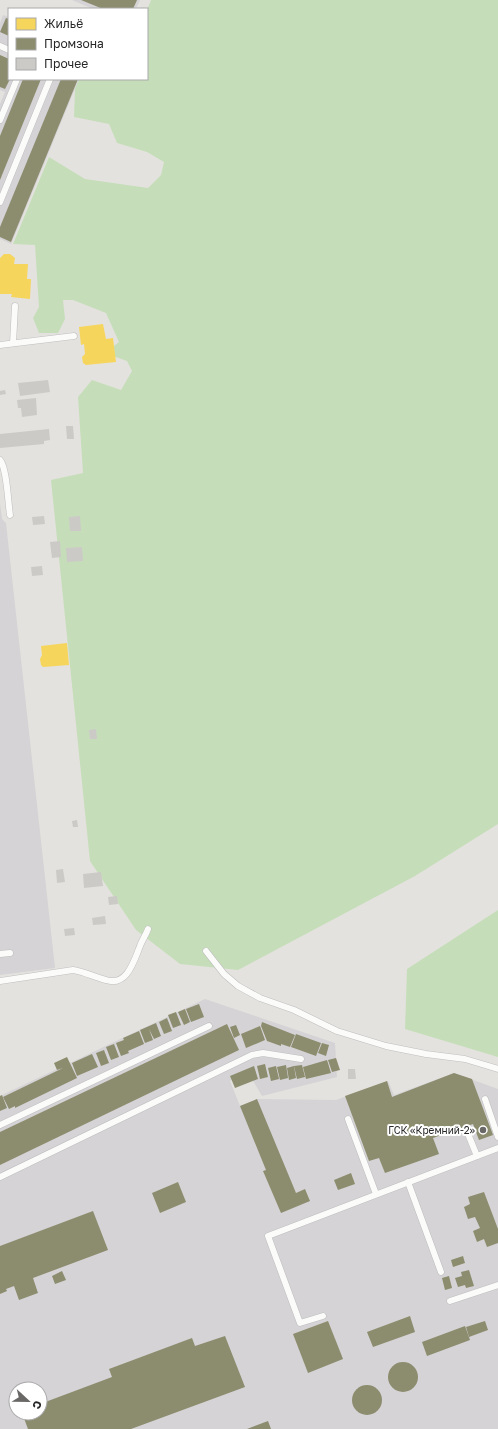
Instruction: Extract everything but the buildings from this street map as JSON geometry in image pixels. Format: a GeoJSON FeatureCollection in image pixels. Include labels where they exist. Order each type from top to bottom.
{"type":"FeatureCollection","features":[{"type":"Feature","properties":{"kind":"lane"},"geometry":{"type":"LineString","coordinates":[[0,120],[17,80]]}},
{"type":"Feature","properties":{"kind":"lane"},"geometry":{"type":"LineString","coordinates":[[0,202],[50,80]]}},
{"type":"Feature","properties":{"kind":"lane"},"geometry":{"type":"LineString","coordinates":[[13,343],[15,306]]}},
{"type":"Feature","properties":{"kind":"lane"},"geometry":{"type":"LineString","coordinates":[[0,344],[74,336]]}},
{"type":"Feature","properties":{"kind":"lane"},"geometry":{"type":"LineString","coordinates":[[0,460],[5,471],[10,515]]}},
{"type":"Feature","properties":{"kind":"lane"},"geometry":{"type":"LineString","coordinates":[[0,981],[73,970],[82,971],[113,982],[122,979],[134,965],[140,944],[148,929]]}},
{"type":"Feature","properties":{"kind":"lane"},"geometry":{"type":"LineString","coordinates":[[206,951],[224,974],[238,986],[260,998],[294,1010],[337,1031],[386,1046],[426,1054],[465,1059],[498,1069]]}},
{"type":"Feature","properties":{"kind":"lane"},"geometry":{"type":"LineString","coordinates":[[0,954],[10,954]]}},
{"type":"Feature","properties":{"kind":"lane"},"geometry":{"type":"LineString","coordinates":[[0,1125],[209,1026]]}},
{"type":"Feature","properties":{"kind":"lane"},"geometry":{"type":"LineString","coordinates":[[0,1177],[252,1055],[263,1053],[301,1059]]}},
{"type":"Feature","properties":{"kind":"lane"},"geometry":{"type":"LineString","coordinates":[[485,1099],[498,1137]]}},
{"type":"Feature","properties":{"kind":"lane"},"geometry":{"type":"LineString","coordinates":[[348,1119],[376,1194]]}},
{"type":"Feature","properties":{"kind":"lane"},"geometry":{"type":"LineString","coordinates":[[466,1129],[477,1156]]}},
{"type":"Feature","properties":{"kind":"lane"},"geometry":{"type":"LineString","coordinates":[[323,1316],[300,1323],[268,1236],[498,1148]]}},
{"type":"Feature","properties":{"kind":"lane"},"geometry":{"type":"LineString","coordinates":[[408,1182],[441,1272]]}},
{"type":"Feature","properties":{"kind":"lane"},"geometry":{"type":"LineString","coordinates":[[450,1301],[498,1285]]}},
{"type":"Feature","properties":{"kind":"shaded area"},"geometry":{"type":"Polygon","coordinates":[[[72,0],[140,0],[136,8],[91,8],[72,0]]]}},
{"type":"Feature","properties":{"kind":"shaded area"},"geometry":{"type":"Polygon","coordinates":[[[3,15],[8,17],[8,80],[79,80],[11,244],[0,239],[0,104],[5,92],[0,90],[0,23],[3,15]]]}},
{"type":"Feature","properties":{"kind":"shaded area"},"geometry":{"type":"Polygon","coordinates":[[[0,504],[2,519],[6,523],[55,968],[0,975],[0,504]]]}},
{"type":"Feature","properties":{"kind":"shaded area"},"geometry":{"type":"Polygon","coordinates":[[[205,999],[335,1043],[337,1077],[262,1096],[248,1072],[230,1081],[240,1106],[257,1099],[336,1100],[388,1081],[394,1095],[454,1073],[498,1089],[498,1429],[0,1429],[0,1096],[205,999]]]}},
{"type":"Feature","properties":{"kind":"green space"},"geometry":{"type":"Polygon","coordinates":[[[151,0],[498,0],[498,824],[415,876],[238,970],[180,964],[136,930],[90,861],[51,480],[83,473],[78,397],[92,380],[121,390],[132,371],[127,361],[113,356],[110,349],[119,342],[106,313],[73,300],[63,300],[65,319],[58,333],[39,333],[33,318],[39,307],[35,245],[13,244],[49,157],[85,179],[148,188],[161,175],[164,162],[147,152],[117,143],[109,124],[74,117],[75,89],[79,80],[148,80],[148,8],[151,0]]]}},
{"type":"Feature","properties":{"kind":"green space"},"geometry":{"type":"Polygon","coordinates":[[[498,910],[498,1057],[405,1029],[407,969],[498,910]]]}},
{"type":"Feature","properties":{"kind":"place","name":"ГСК «Кремний-2»"},"geometry":{"type":"Point","coordinates":[483,1130]}}]}
